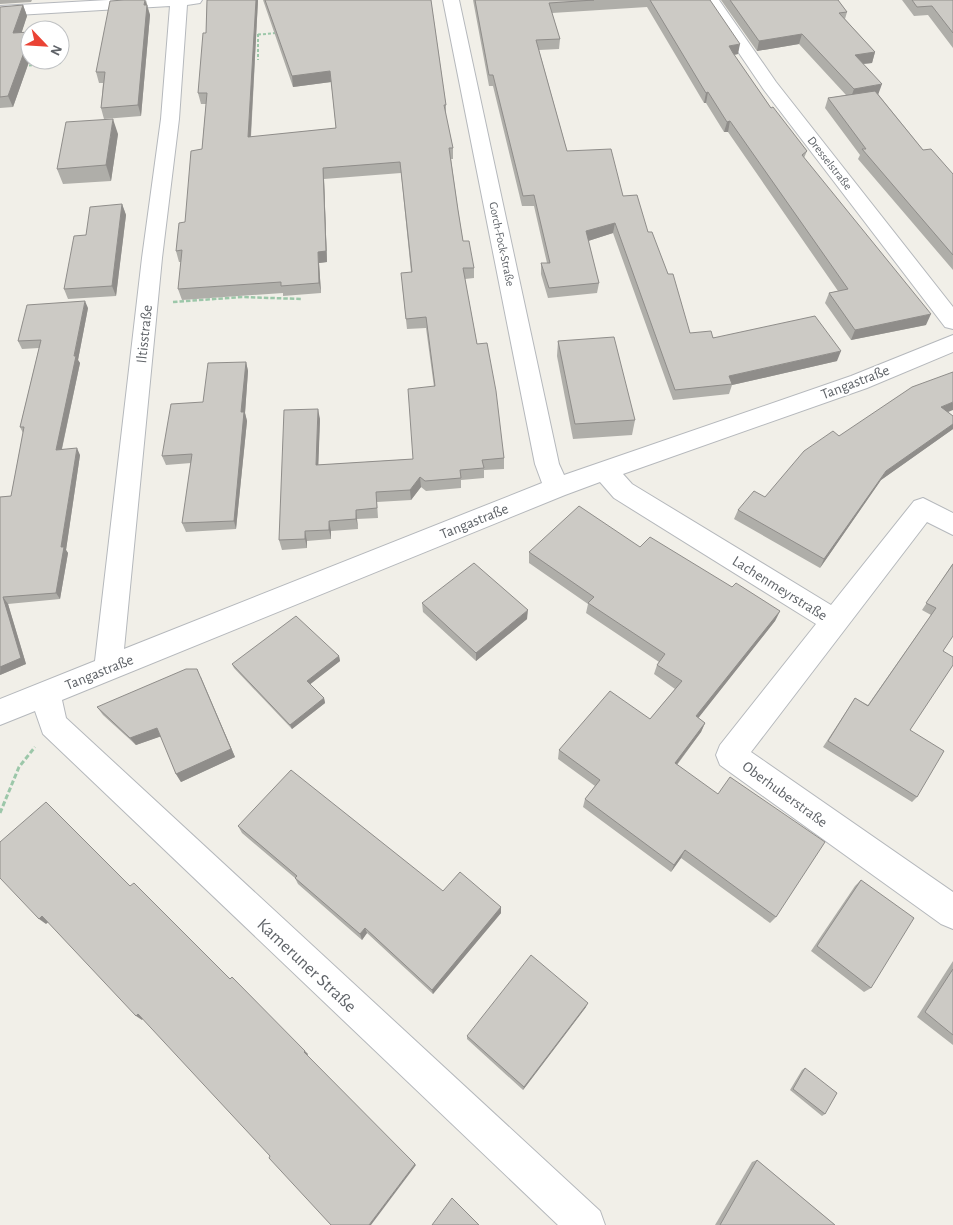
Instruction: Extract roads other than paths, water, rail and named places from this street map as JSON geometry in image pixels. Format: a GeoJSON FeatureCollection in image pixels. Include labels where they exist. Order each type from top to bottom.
{"type":"FeatureCollection","features":[{"type":"Feature","properties":{"kind":"street"},"geometry":{"type":"LineString","coordinates":[[0,11],[184,0]]}},
{"type":"Feature","properties":{"kind":"street","name":"Iltisstraße"},"geometry":{"type":"LineString","coordinates":[[108,668],[152,258],[184,0]]}},
{"type":"Feature","properties":{"kind":"street","name":"Gorch-Fock-Straße"},"geometry":{"type":"LineString","coordinates":[[451,0],[547,464],[556,488]]}},
{"type":"Feature","properties":{"kind":"street","name":"Dresselstraße"},"geometry":{"type":"LineString","coordinates":[[711,0],[770,86],[953,322]]}},
{"type":"Feature","properties":{"kind":"street","name":"Tangastraße"},"geometry":{"type":"LineString","coordinates":[[0,712],[49,710],[108,668],[556,488],[859,382],[953,343]]}},
{"type":"Feature","properties":{"kind":"street","name":"Lachenmeyrstraße"},"geometry":{"type":"LineString","coordinates":[[606,472],[623,491],[834,621],[923,508],[953,525]]}},
{"type":"Feature","properties":{"kind":"street","name":"Oberhuberstraße"},"geometry":{"type":"LineString","coordinates":[[834,621],[731,755],[953,912]]}},
{"type":"Feature","properties":{"kind":"street","name":"Kameruner Straße"},"geometry":{"type":"LineString","coordinates":[[49,710],[586,1225]]}}]}
